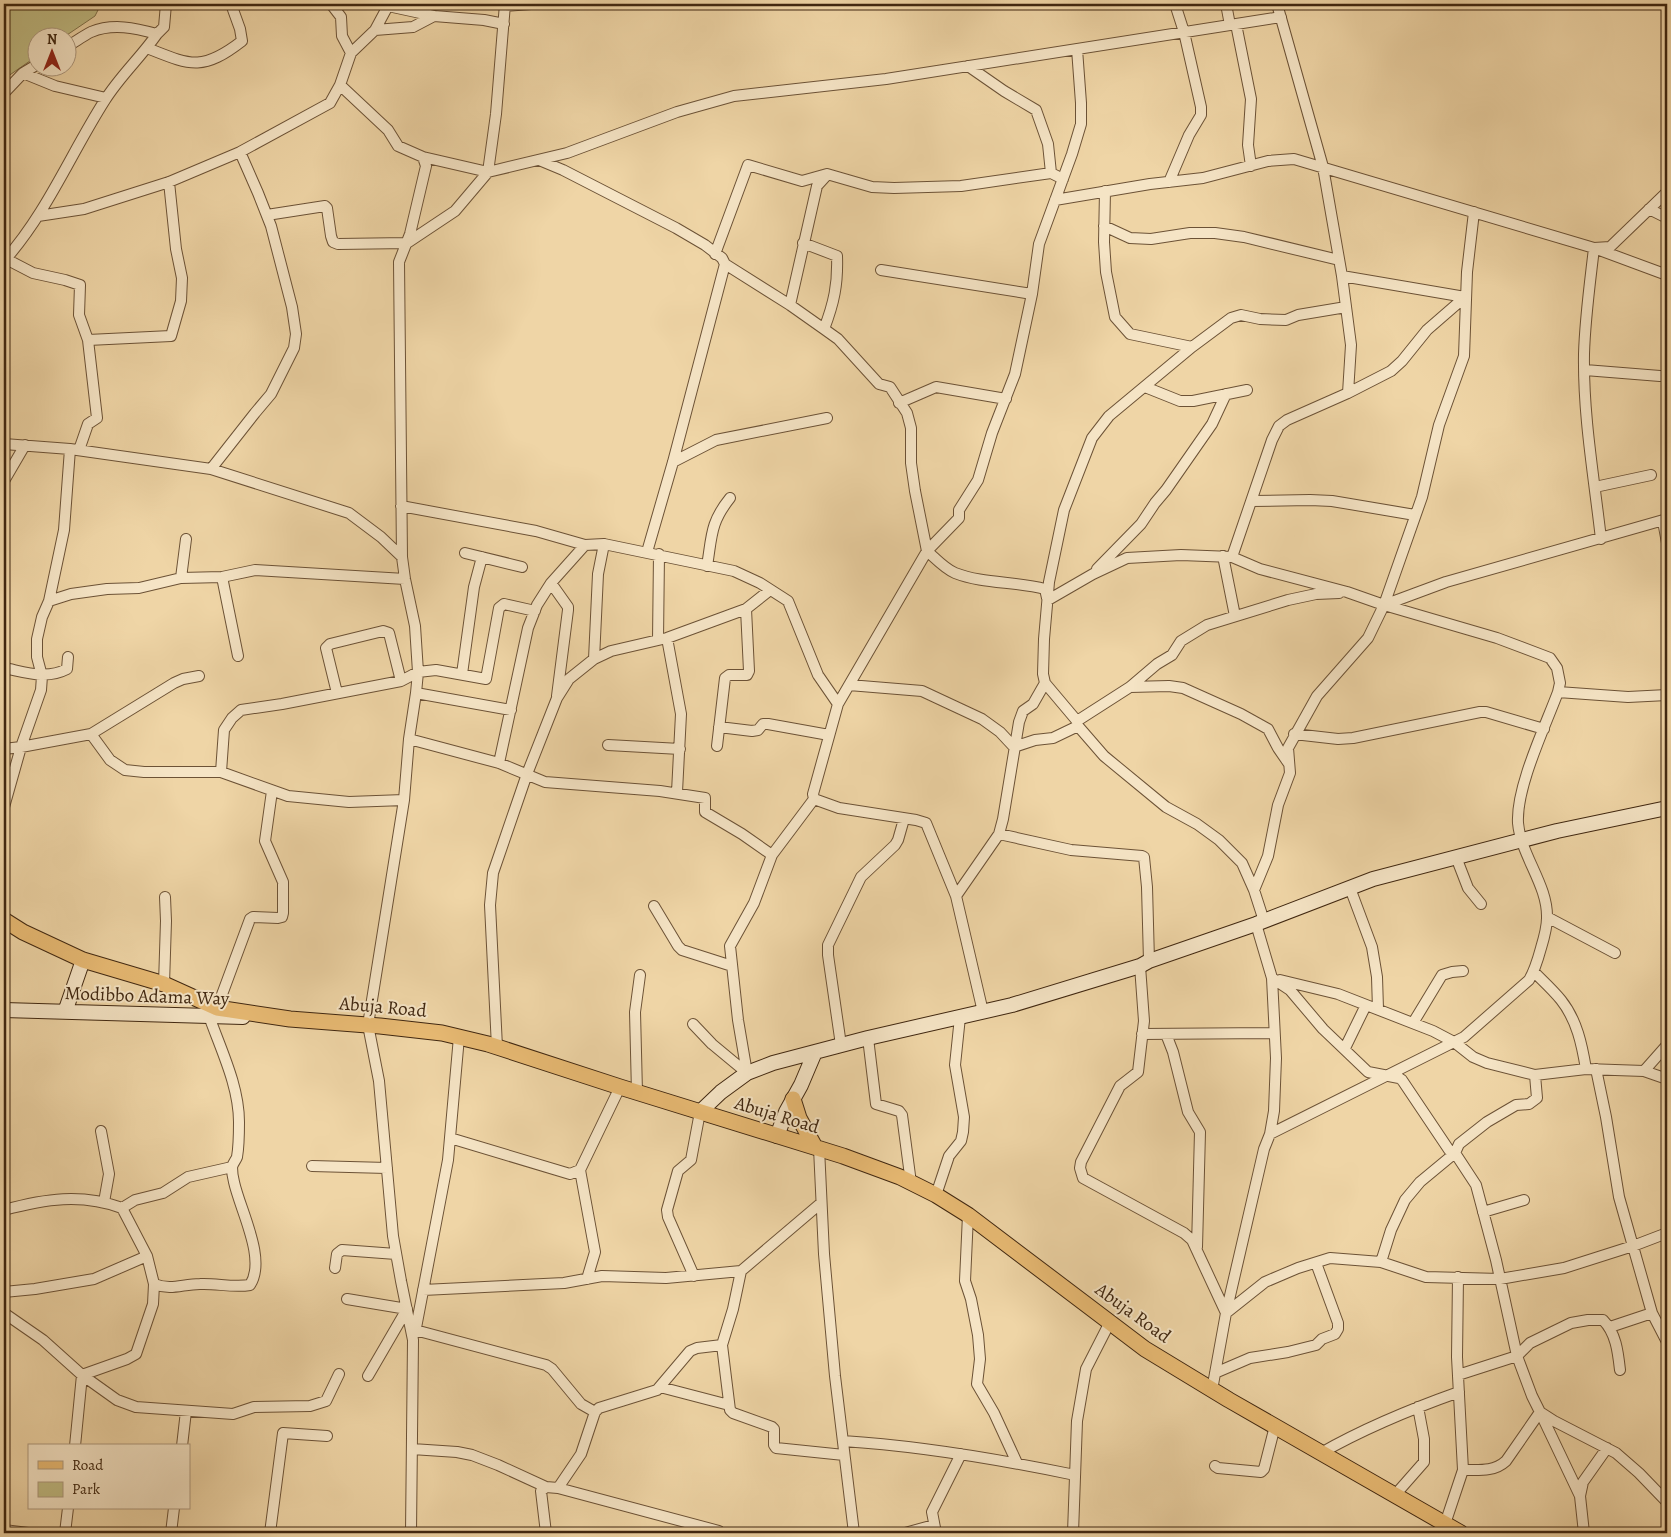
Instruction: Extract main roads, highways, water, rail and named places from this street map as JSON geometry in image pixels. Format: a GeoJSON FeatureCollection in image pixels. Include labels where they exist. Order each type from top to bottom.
{"type":"FeatureCollection","features":[{"type":"Feature","properties":{"kind":"main road","name":"Abuja Road"},"geometry":{"type":"LineString","coordinates":[[4,920],[23,932],[83,960],[164,984],[213,1012],[368,1025],[442,1033],[459,1037],[497,1047],[843,1156],[911,1183],[936,1195],[968,1215],[1146,1348],[1212,1390],[1395,1495],[1443,1528],[1461,1533]]}},
{"type":"Feature","properties":{"kind":"main road"},"geometry":{"type":"LineString","coordinates":[[792,1099],[799,1118],[817,1148]]}}]}
